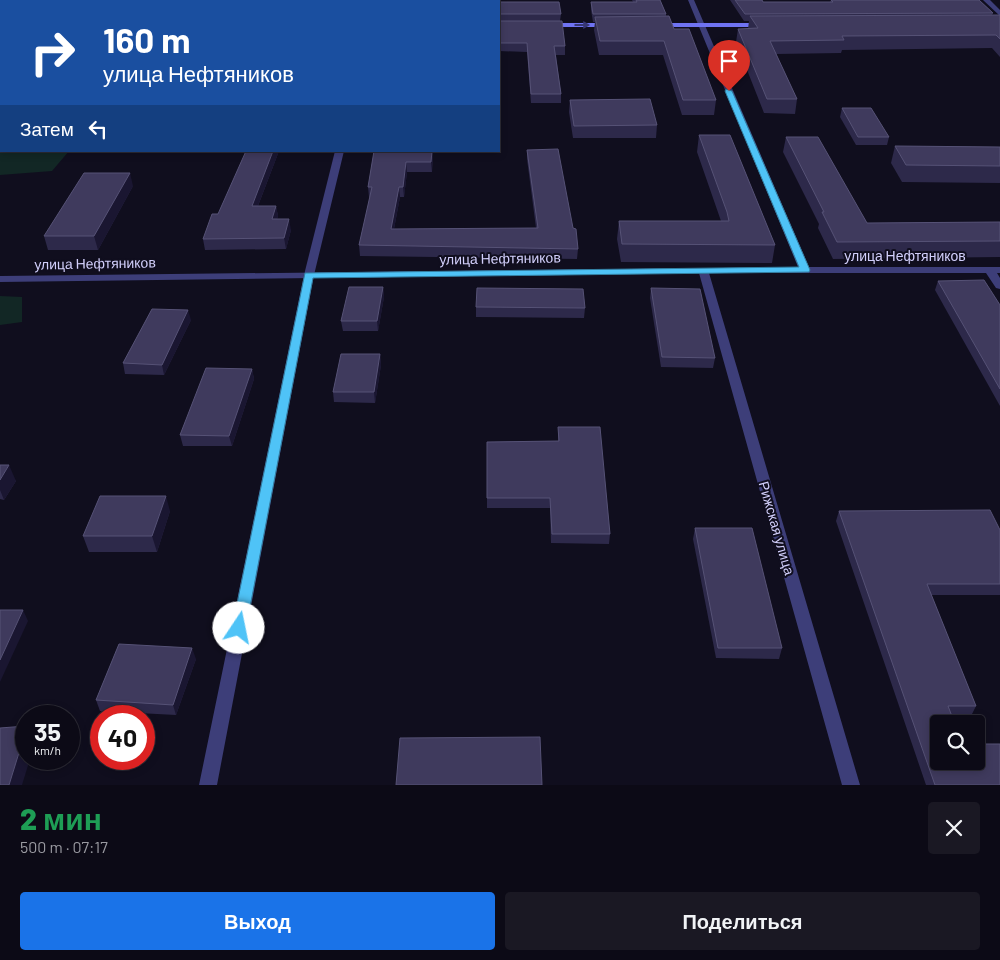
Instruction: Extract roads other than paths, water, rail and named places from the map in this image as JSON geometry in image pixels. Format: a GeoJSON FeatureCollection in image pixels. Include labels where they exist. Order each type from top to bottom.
{"type":"FeatureCollection","features":[{"type":"Feature","properties":{"kind":"main road"},"geometry":{"type":"LineString","coordinates":[[646,25],[778,24]]}},
{"type":"Feature","properties":{"kind":"main road"},"geometry":{"type":"LineString","coordinates":[[538,26],[616,25]]}},
{"type":"Feature","properties":{"kind":"street"},"geometry":{"type":"LineString","coordinates":[[691,0],[805,270]]}},
{"type":"Feature","properties":{"kind":"street"},"geometry":{"type":"LineString","coordinates":[[986,0],[1000,14]]}},
{"type":"Feature","properties":{"kind":"street"},"geometry":{"type":"LineString","coordinates":[[208,785],[308,275],[340,152]]}},
{"type":"Feature","properties":{"kind":"street","name":"улица Нефтяников"},"geometry":{"type":"LineString","coordinates":[[0,279],[704,270],[994,270]]}},
{"type":"Feature","properties":{"kind":"street","name":"Рижская улица"},"geometry":{"type":"LineString","coordinates":[[704,270],[851,785]]}},
{"type":"Feature","properties":{"kind":"street"},"geometry":{"type":"LineString","coordinates":[[994,270],[1000,286]]}}]}
